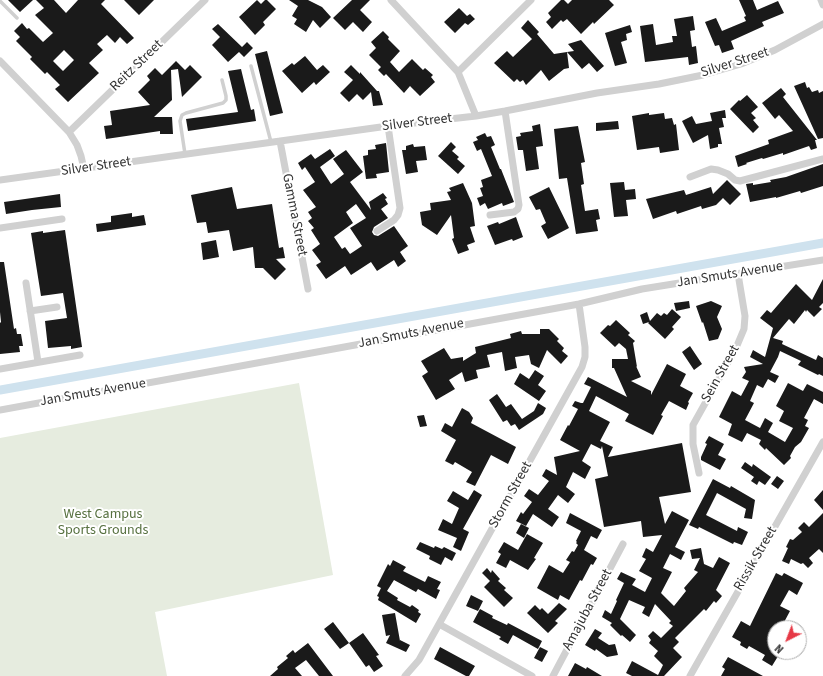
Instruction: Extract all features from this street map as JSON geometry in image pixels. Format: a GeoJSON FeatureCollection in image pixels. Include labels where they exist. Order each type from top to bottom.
{"type":"FeatureCollection","features":[{"type":"Feature","properties":{"kind":"street","name":"Reitz Street"},"geometry":{"type":"LineString","coordinates":[[69,132],[205,0]]}},
{"type":"Feature","properties":{"kind":"street"},"geometry":{"type":"LineString","coordinates":[[391,0],[458,72],[476,116]]}},
{"type":"Feature","properties":{"kind":"street"},"geometry":{"type":"LineString","coordinates":[[458,72],[531,0]]}},
{"type":"Feature","properties":{"kind":"street"},"geometry":{"type":"LineString","coordinates":[[821,0],[823,5]]}},
{"type":"Feature","properties":{"kind":"street","name":"Silver Street"},"geometry":{"type":"LineString","coordinates":[[0,180],[388,126],[476,116],[597,93],[659,84],[711,73],[741,64],[775,50],[823,24]]}},
{"type":"Feature","properties":{"kind":"street"},"geometry":{"type":"LineString","coordinates":[[0,60],[69,132],[77,145],[84,169]]}},
{"type":"Feature","properties":{"kind":"street"},"geometry":{"type":"LineString","coordinates":[[490,215],[514,212],[518,209],[519,205],[505,111]]}},
{"type":"Feature","properties":{"kind":"street"},"geometry":{"type":"LineString","coordinates":[[377,231],[394,220],[398,215],[400,208],[388,126]]}},
{"type":"Feature","properties":{"kind":"street","name":"Gamma Street"},"geometry":{"type":"LineString","coordinates":[[280,141],[308,289]]}},
{"type":"Feature","properties":{"kind":"street"},"geometry":{"type":"LineString","coordinates":[[690,177],[712,169],[728,174],[735,180],[740,181],[823,159]]}},
{"type":"Feature","properties":{"kind":"street"},"geometry":{"type":"LineString","coordinates":[[0,228],[62,219]]}},
{"type":"Feature","properties":{"kind":"street","name":"Jan Smuts Avenue"},"geometry":{"type":"LineString","coordinates":[[0,410],[579,304],[642,289],[823,260]]}},
{"type":"Feature","properties":{"kind":"street","name":"Sein Street"},"geometry":{"type":"LineString","coordinates":[[699,474],[692,444],[693,425],[736,348],[742,336],[745,323],[738,274]]}},
{"type":"Feature","properties":{"kind":"street"},"geometry":{"type":"LineString","coordinates":[[26,282],[38,362]]}},
{"type":"Feature","properties":{"kind":"street","name":"Storm Street"},"geometry":{"type":"LineString","coordinates":[[405,676],[419,660],[582,367],[585,356],[585,347],[579,304]]}},
{"type":"Feature","properties":{"kind":"street"},"geometry":{"type":"LineString","coordinates":[[30,311],[57,308]]}},
{"type":"Feature","properties":{"kind":"street"},"geometry":{"type":"LineString","coordinates":[[0,370],[80,355]]}},
{"type":"Feature","properties":{"kind":"street","name":"Rissik Street"},"geometry":{"type":"LineString","coordinates":[[690,676],[823,442]]}},
{"type":"Feature","properties":{"kind":"street","name":"Amajuba Street"},"geometry":{"type":"LineString","coordinates":[[553,676],[623,544]]}},
{"type":"Feature","properties":{"kind":"street"},"geometry":{"type":"LineString","coordinates":[[439,624],[532,676]]}},
{"type":"Feature","properties":{"kind":"lane"},"geometry":{"type":"LineString","coordinates":[[0,1],[17,18]]}},
{"type":"Feature","properties":{"kind":"lane"},"geometry":{"type":"LineString","coordinates":[[251,66],[271,142]]}},
{"type":"Feature","properties":{"kind":"lane"},"geometry":{"type":"LineString","coordinates":[[185,154],[180,121],[182,116],[186,113],[223,103],[226,100],[226,96],[222,80]]}},
{"type":"Feature","properties":{"kind":"green space","name":"West Campus Sports Grounds"},"geometry":{"type":"Polygon","coordinates":[[[299,383],[333,575],[155,612],[167,676],[0,676],[0,438],[299,383]]]}},
{"type":"Feature","properties":{"kind":"building"},"geometry":{"type":"Polygon","coordinates":[[[8,0],[33,0],[20,12],[8,0]]]}},
{"type":"Feature","properties":{"kind":"building"},"geometry":{"type":"Polygon","coordinates":[[[36,0],[54,0],[66,13],[78,0],[105,0],[101,4],[134,38],[127,44],[120,37],[115,43],[107,35],[97,44],[103,50],[89,63],[99,73],[68,102],[55,89],[60,85],[47,72],[45,74],[30,59],[32,57],[16,41],[20,37],[14,31],[22,23],[43,42],[53,33],[35,15],[44,8],[36,0]],[[64,50],[53,61],[63,71],[74,60],[64,50]]]}},
{"type":"Feature","properties":{"kind":"building"},"geometry":{"type":"Polygon","coordinates":[[[124,0],[154,0],[139,15],[124,0]]]}},
{"type":"Feature","properties":{"kind":"building"},"geometry":{"type":"Polygon","coordinates":[[[257,0],[261,4],[267,0],[276,9],[263,22],[265,25],[255,35],[239,17],[257,0]]]}},
{"type":"Feature","properties":{"kind":"building"},"geometry":{"type":"Polygon","coordinates":[[[289,0],[308,0],[322,7],[331,17],[320,28],[313,20],[306,32],[294,24],[297,19],[292,16],[298,6],[289,0]]]}},
{"type":"Feature","properties":{"kind":"building"},"geometry":{"type":"Polygon","coordinates":[[[352,0],[370,0],[360,10],[372,22],[363,32],[353,22],[345,30],[333,18],[352,0]]]}},
{"type":"Feature","properties":{"kind":"building"},"geometry":{"type":"Polygon","coordinates":[[[561,0],[564,0],[568,4],[572,0],[609,0],[614,5],[581,34],[567,19],[563,22],[561,20],[552,29],[546,22],[551,17],[548,13],[561,0]]]}},
{"type":"Feature","properties":{"kind":"building"},"geometry":{"type":"Polygon","coordinates":[[[739,0],[753,0],[757,10],[778,1],[784,13],[762,22],[764,26],[731,41],[734,49],[722,53],[719,45],[715,46],[705,22],[716,18],[722,31],[746,21],[744,17],[746,16],[739,0]]]}},
{"type":"Feature","properties":{"kind":"building"},"geometry":{"type":"Polygon","coordinates":[[[459,8],[467,16],[470,14],[475,19],[468,25],[465,23],[455,33],[444,22],[459,8]]]}},
{"type":"Feature","properties":{"kind":"building"},"geometry":{"type":"Polygon","coordinates":[[[693,16],[695,30],[690,31],[692,47],[696,46],[698,63],[689,65],[688,57],[645,62],[640,26],[653,24],[656,45],[673,42],[672,36],[677,36],[674,19],[693,16]]]}},
{"type":"Feature","properties":{"kind":"building"},"geometry":{"type":"Polygon","coordinates":[[[528,20],[539,32],[537,34],[554,54],[567,52],[569,68],[564,69],[549,81],[541,70],[526,85],[523,80],[520,82],[517,79],[514,82],[494,63],[507,51],[513,57],[532,39],[521,28],[528,20]]]}},
{"type":"Feature","properties":{"kind":"building"},"geometry":{"type":"Polygon","coordinates":[[[218,24],[242,47],[247,42],[253,48],[244,57],[239,52],[228,62],[212,45],[220,37],[212,29],[218,24]]]}},
{"type":"Feature","properties":{"kind":"building"},"geometry":{"type":"Polygon","coordinates":[[[630,25],[632,32],[626,34],[627,40],[621,42],[627,63],[615,66],[605,33],[630,25]]]}},
{"type":"Feature","properties":{"kind":"building"},"geometry":{"type":"Polygon","coordinates":[[[383,31],[389,37],[388,39],[400,51],[390,62],[399,72],[412,59],[423,70],[425,68],[433,75],[431,77],[435,82],[420,96],[410,86],[404,93],[386,74],[384,76],[378,70],[381,67],[369,55],[376,48],[371,42],[383,31]]]}},
{"type":"Feature","properties":{"kind":"building"},"geometry":{"type":"Polygon","coordinates":[[[581,40],[604,66],[597,72],[589,63],[582,69],[567,52],[574,51],[568,44],[581,40]]]}},
{"type":"Feature","properties":{"kind":"building"},"geometry":{"type":"Polygon","coordinates":[[[267,51],[283,113],[270,116],[255,54],[267,51]]]}},
{"type":"Feature","properties":{"kind":"building"},"geometry":{"type":"Polygon","coordinates":[[[305,56],[317,70],[323,65],[330,72],[316,85],[314,82],[302,93],[282,71],[292,63],[294,65],[305,56]]]}},
{"type":"Feature","properties":{"kind":"building"},"geometry":{"type":"Polygon","coordinates":[[[176,61],[185,70],[190,65],[202,77],[182,97],[178,69],[171,70],[172,100],[154,117],[172,117],[173,134],[160,134],[160,131],[106,139],[104,126],[112,125],[110,111],[150,105],[138,92],[150,80],[147,76],[155,68],[162,75],[176,61]]]}},
{"type":"Feature","properties":{"kind":"building"},"geometry":{"type":"Polygon","coordinates":[[[351,65],[360,74],[360,72],[377,91],[379,91],[383,105],[373,106],[371,92],[363,100],[357,94],[349,102],[340,93],[353,80],[344,72],[351,65]]]}},
{"type":"Feature","properties":{"kind":"building"},"geometry":{"type":"Polygon","coordinates":[[[241,69],[251,110],[254,109],[256,121],[188,131],[186,119],[238,112],[228,71],[241,69]]]}},
{"type":"Feature","properties":{"kind":"building"},"geometry":{"type":"Polygon","coordinates":[[[805,82],[807,88],[809,87],[812,92],[818,90],[819,93],[823,91],[823,138],[818,139],[794,86],[805,82]]]}},
{"type":"Feature","properties":{"kind":"building"},"geometry":{"type":"Polygon","coordinates":[[[781,88],[786,94],[783,97],[817,140],[815,140],[817,148],[811,150],[809,146],[783,155],[783,153],[763,159],[762,158],[738,167],[735,156],[769,144],[768,140],[793,131],[779,115],[775,119],[762,103],[781,88]]]}},
{"type":"Feature","properties":{"kind":"building"},"geometry":{"type":"Polygon","coordinates":[[[747,95],[758,107],[751,113],[756,118],[753,120],[759,127],[753,133],[730,109],[739,100],[740,101],[747,95]]]}},
{"type":"Feature","properties":{"kind":"building"},"geometry":{"type":"Polygon","coordinates":[[[725,110],[726,118],[722,118],[724,127],[719,128],[722,144],[718,144],[718,147],[710,149],[708,135],[693,143],[682,121],[692,116],[696,124],[712,121],[710,113],[725,110]]]}},
{"type":"Feature","properties":{"kind":"building"},"geometry":{"type":"Polygon","coordinates":[[[649,113],[649,115],[664,113],[665,119],[672,118],[674,125],[676,124],[679,150],[660,153],[659,147],[637,150],[632,116],[649,113]]]}},
{"type":"Feature","properties":{"kind":"building"},"geometry":{"type":"Polygon","coordinates":[[[618,121],[619,129],[596,131],[596,123],[618,121]]]}},
{"type":"Feature","properties":{"kind":"building"},"geometry":{"type":"Polygon","coordinates":[[[540,124],[543,146],[536,147],[539,169],[526,171],[523,150],[518,150],[516,137],[521,136],[520,133],[533,131],[532,126],[540,124]]]}},
{"type":"Feature","properties":{"kind":"building"},"geometry":{"type":"Polygon","coordinates":[[[578,126],[585,162],[581,163],[584,184],[581,185],[585,211],[598,209],[600,219],[596,220],[598,231],[576,234],[567,178],[559,179],[554,129],[578,126]]]}},
{"type":"Feature","properties":{"kind":"building"},"geometry":{"type":"Polygon","coordinates":[[[485,133],[487,137],[491,136],[495,145],[491,147],[514,202],[503,206],[502,203],[488,209],[485,203],[480,206],[477,198],[483,196],[480,188],[483,187],[481,180],[492,176],[481,149],[477,151],[473,142],[478,140],[476,137],[485,133]]]}},
{"type":"Feature","properties":{"kind":"building"},"geometry":{"type":"Polygon","coordinates":[[[451,142],[456,147],[452,151],[459,157],[457,159],[465,166],[458,174],[438,156],[451,142]]]}},
{"type":"Feature","properties":{"kind":"building"},"geometry":{"type":"Polygon","coordinates":[[[386,143],[389,172],[376,174],[377,178],[366,179],[363,156],[368,155],[368,150],[376,149],[375,145],[386,143]]]}},
{"type":"Feature","properties":{"kind":"building"},"geometry":{"type":"Polygon","coordinates":[[[413,144],[414,147],[425,146],[427,160],[416,161],[418,172],[406,174],[402,150],[406,150],[406,146],[413,144]]]}},
{"type":"Feature","properties":{"kind":"building"},"geometry":{"type":"Polygon","coordinates":[[[330,149],[335,156],[320,167],[331,184],[344,174],[333,159],[346,150],[363,172],[350,182],[371,210],[369,202],[383,193],[387,198],[385,199],[388,204],[381,209],[388,218],[374,227],[372,232],[374,235],[378,236],[394,226],[408,246],[400,252],[406,261],[398,267],[394,260],[377,271],[371,262],[351,275],[345,266],[326,279],[316,265],[321,262],[312,250],[320,244],[311,230],[314,228],[308,221],[312,218],[308,212],[316,207],[303,190],[315,182],[305,167],[302,170],[298,163],[311,154],[315,159],[330,149]],[[356,204],[346,212],[353,223],[334,237],[342,249],[345,247],[350,254],[362,246],[350,228],[366,218],[356,204]]]}},
{"type":"Feature","properties":{"kind":"building"},"geometry":{"type":"Polygon","coordinates":[[[823,164],[823,186],[801,193],[800,191],[776,198],[750,202],[746,184],[753,183],[753,185],[771,182],[770,180],[786,177],[823,164]]]}},
{"type":"Feature","properties":{"kind":"building"},"geometry":{"type":"Polygon","coordinates":[[[727,180],[741,194],[730,205],[723,198],[716,205],[702,209],[701,206],[677,214],[676,211],[653,219],[646,199],[684,190],[686,195],[711,187],[713,194],[727,180]]]}},
{"type":"Feature","properties":{"kind":"building"},"geometry":{"type":"Polygon","coordinates":[[[624,182],[625,190],[635,189],[636,199],[626,200],[628,216],[614,217],[610,183],[624,182]]]}},
{"type":"Feature","properties":{"kind":"building"},"geometry":{"type":"Polygon","coordinates":[[[463,183],[472,203],[475,226],[470,227],[475,242],[467,245],[469,250],[458,254],[452,239],[454,238],[451,215],[437,235],[422,225],[420,212],[431,210],[430,203],[451,200],[447,192],[451,191],[449,188],[463,183]]]}},
{"type":"Feature","properties":{"kind":"building"},"geometry":{"type":"Polygon","coordinates":[[[232,187],[237,209],[272,204],[279,248],[283,247],[285,258],[276,259],[286,269],[275,280],[263,268],[255,268],[253,247],[233,251],[229,230],[208,233],[206,222],[197,223],[191,195],[232,187]]]}},
{"type":"Feature","properties":{"kind":"building"},"geometry":{"type":"Polygon","coordinates":[[[549,187],[569,228],[548,239],[541,226],[546,223],[540,209],[536,210],[529,197],[549,187]]]}},
{"type":"Feature","properties":{"kind":"building"},"geometry":{"type":"Polygon","coordinates":[[[60,194],[61,207],[6,214],[4,202],[60,194]]]}},
{"type":"Feature","properties":{"kind":"building"},"geometry":{"type":"Polygon","coordinates":[[[132,213],[132,217],[144,215],[146,225],[97,232],[96,224],[111,222],[111,216],[132,213]]]}},
{"type":"Feature","properties":{"kind":"building"},"geometry":{"type":"Polygon","coordinates":[[[516,217],[523,237],[495,245],[487,226],[498,222],[499,224],[516,217]]]}},
{"type":"Feature","properties":{"kind":"building"},"geometry":{"type":"Polygon","coordinates":[[[65,230],[82,347],[71,349],[71,346],[48,348],[45,321],[67,318],[63,293],[41,296],[31,233],[65,230]]]}},
{"type":"Feature","properties":{"kind":"building"},"geometry":{"type":"Polygon","coordinates":[[[216,240],[219,257],[203,260],[201,243],[216,240]]]}},
{"type":"Feature","properties":{"kind":"building"},"geometry":{"type":"Polygon","coordinates":[[[0,262],[4,262],[14,329],[16,328],[17,334],[21,334],[23,346],[19,346],[20,352],[0,354],[0,262]]]}},
{"type":"Feature","properties":{"kind":"building"},"geometry":{"type":"Polygon","coordinates":[[[823,279],[823,303],[819,307],[822,309],[814,317],[807,310],[806,312],[805,310],[794,324],[789,319],[773,338],[783,341],[782,344],[816,360],[818,355],[823,358],[823,376],[798,365],[801,361],[780,351],[770,372],[779,376],[775,383],[768,379],[763,388],[757,385],[750,401],[754,403],[745,420],[760,428],[765,418],[773,423],[768,432],[785,442],[793,428],[779,421],[784,411],[776,406],[788,383],[803,391],[807,384],[823,392],[823,404],[814,399],[804,418],[808,420],[805,426],[809,428],[801,442],[795,447],[790,456],[791,458],[784,465],[766,448],[765,450],[759,444],[761,440],[747,433],[742,442],[728,435],[732,424],[719,417],[732,391],[741,396],[749,381],[742,378],[746,372],[744,367],[763,364],[750,357],[753,350],[765,357],[773,328],[760,318],[767,310],[771,313],[796,284],[812,300],[823,279]]]}},
{"type":"Feature","properties":{"kind":"building"},"geometry":{"type":"Polygon","coordinates":[[[689,301],[690,308],[676,311],[674,303],[689,301]]]}},
{"type":"Feature","properties":{"kind":"building"},"geometry":{"type":"Polygon","coordinates":[[[711,301],[722,306],[717,317],[722,329],[718,339],[709,341],[696,306],[711,301]]]}},
{"type":"Feature","properties":{"kind":"building"},"geometry":{"type":"Polygon","coordinates":[[[672,309],[681,317],[672,327],[674,329],[665,339],[648,323],[649,322],[643,324],[640,315],[647,312],[650,321],[657,313],[661,316],[664,313],[667,315],[672,309]]]}},
{"type":"Feature","properties":{"kind":"building"},"geometry":{"type":"Polygon","coordinates":[[[616,320],[630,333],[628,335],[635,341],[633,343],[637,367],[636,366],[641,377],[631,381],[651,391],[651,395],[667,364],[686,374],[680,386],[693,393],[686,410],[669,401],[661,415],[663,416],[653,435],[625,421],[629,414],[596,396],[589,411],[610,422],[600,441],[613,447],[608,457],[682,443],[691,492],[659,497],[665,524],[672,511],[689,520],[675,547],[685,552],[681,560],[670,554],[663,568],[672,572],[661,593],[674,606],[686,591],[684,588],[698,572],[694,570],[700,558],[692,559],[690,550],[701,548],[704,564],[713,568],[719,557],[730,563],[716,590],[722,596],[716,603],[714,601],[706,611],[704,609],[675,638],[679,642],[673,648],[682,657],[664,676],[632,676],[626,673],[632,661],[658,675],[663,665],[654,656],[658,651],[649,643],[651,640],[648,636],[653,631],[661,638],[673,626],[669,623],[671,621],[655,604],[649,617],[642,613],[645,607],[629,600],[620,619],[636,635],[630,642],[622,635],[621,636],[610,625],[612,623],[602,617],[605,610],[611,614],[617,601],[616,600],[624,583],[617,579],[621,572],[636,579],[632,585],[645,592],[652,578],[639,571],[646,559],[642,557],[646,548],[653,552],[662,535],[643,537],[641,521],[604,527],[595,479],[608,476],[602,446],[601,449],[591,444],[582,461],[591,467],[585,479],[573,472],[566,487],[575,494],[568,503],[558,495],[548,509],[559,517],[552,527],[533,514],[526,526],[516,521],[521,512],[523,514],[532,502],[524,496],[529,489],[538,495],[549,481],[542,476],[546,469],[557,475],[554,457],[580,451],[560,440],[578,409],[572,406],[575,401],[583,403],[591,387],[584,384],[588,377],[627,397],[614,368],[612,368],[612,359],[628,359],[626,349],[619,343],[615,347],[600,333],[616,320]]]}},
{"type":"Feature","properties":{"kind":"building"},"geometry":{"type":"Polygon","coordinates":[[[540,329],[549,329],[559,339],[557,341],[564,348],[562,351],[568,356],[561,364],[547,350],[539,368],[531,364],[529,355],[515,357],[517,368],[505,371],[502,352],[487,355],[490,367],[476,370],[478,378],[465,382],[462,372],[449,380],[455,389],[436,400],[422,376],[428,372],[421,361],[444,348],[451,359],[463,357],[463,361],[476,353],[475,347],[511,338],[510,334],[521,331],[522,334],[540,334],[540,329]]]}},
{"type":"Feature","properties":{"kind":"building"},"geometry":{"type":"Polygon","coordinates":[[[690,346],[702,364],[694,370],[682,352],[690,346]]]}},
{"type":"Feature","properties":{"kind":"building"},"geometry":{"type":"Polygon","coordinates":[[[535,370],[544,376],[538,385],[546,391],[539,401],[514,384],[520,373],[529,379],[535,370]]]}},
{"type":"Feature","properties":{"kind":"building"},"geometry":{"type":"Polygon","coordinates":[[[497,394],[506,407],[511,404],[522,419],[534,411],[538,403],[546,408],[543,414],[519,430],[515,424],[511,426],[507,420],[503,422],[489,400],[497,394]]]}},
{"type":"Feature","properties":{"kind":"building"},"geometry":{"type":"Polygon","coordinates":[[[462,408],[469,412],[473,418],[471,423],[516,447],[508,464],[491,455],[475,486],[466,482],[472,472],[455,462],[453,465],[445,461],[456,440],[441,431],[445,423],[452,427],[462,408]]]}},
{"type":"Feature","properties":{"kind":"building"},"geometry":{"type":"Polygon","coordinates":[[[424,415],[427,426],[420,427],[417,416],[424,415]]]}},
{"type":"Feature","properties":{"kind":"building"},"geometry":{"type":"Polygon","coordinates":[[[709,436],[724,444],[718,455],[726,459],[720,470],[701,460],[707,444],[705,443],[709,436]]]}},
{"type":"Feature","properties":{"kind":"building"},"geometry":{"type":"Polygon","coordinates":[[[745,462],[752,467],[753,464],[771,477],[765,485],[759,481],[757,485],[751,481],[754,477],[741,468],[745,462]]]}},
{"type":"Feature","properties":{"kind":"building"},"geometry":{"type":"Polygon","coordinates":[[[777,476],[784,481],[778,489],[771,484],[777,476]]]}},
{"type":"Feature","properties":{"kind":"building"},"geometry":{"type":"Polygon","coordinates":[[[713,479],[730,488],[731,486],[755,500],[752,519],[744,518],[746,509],[717,493],[706,515],[737,531],[738,527],[748,532],[742,545],[734,542],[733,544],[699,527],[698,529],[689,525],[713,479]]]}},
{"type":"Feature","properties":{"kind":"building"},"geometry":{"type":"Polygon","coordinates":[[[474,490],[482,495],[463,529],[469,532],[461,551],[453,547],[457,538],[438,530],[443,519],[452,524],[459,508],[447,501],[453,491],[468,500],[474,490]]]}},
{"type":"Feature","properties":{"kind":"building"},"geometry":{"type":"Polygon","coordinates":[[[823,490],[823,510],[814,500],[823,490]]]}},
{"type":"Feature","properties":{"kind":"building"},"geometry":{"type":"Polygon","coordinates":[[[570,513],[602,530],[597,539],[591,536],[584,550],[597,558],[593,565],[591,564],[582,581],[580,580],[569,600],[560,595],[558,600],[537,588],[549,565],[563,573],[570,562],[566,560],[572,551],[574,552],[578,545],[576,541],[581,531],[566,523],[570,513]]]}},
{"type":"Feature","properties":{"kind":"building"},"geometry":{"type":"Polygon","coordinates":[[[823,513],[823,553],[819,549],[809,558],[813,563],[808,568],[803,563],[801,564],[791,559],[789,564],[782,561],[790,539],[793,540],[802,532],[798,528],[804,522],[809,527],[823,513]]]}},
{"type":"Feature","properties":{"kind":"building"},"geometry":{"type":"Polygon","coordinates":[[[521,524],[529,528],[524,538],[516,533],[521,524]]]}},
{"type":"Feature","properties":{"kind":"building"},"geometry":{"type":"Polygon","coordinates":[[[527,534],[543,543],[534,558],[536,559],[528,570],[510,560],[506,568],[496,563],[501,554],[498,552],[504,542],[518,550],[527,534]]]}},
{"type":"Feature","properties":{"kind":"building"},"geometry":{"type":"Polygon","coordinates":[[[420,542],[434,548],[435,546],[442,549],[444,547],[456,553],[452,561],[445,557],[441,565],[429,559],[430,556],[416,549],[420,542]]]}},
{"type":"Feature","properties":{"kind":"building"},"geometry":{"type":"Polygon","coordinates":[[[393,560],[406,567],[403,571],[425,582],[428,576],[441,582],[437,589],[440,590],[436,599],[418,589],[416,592],[394,580],[387,591],[398,598],[397,600],[410,607],[412,605],[419,610],[418,612],[421,614],[416,623],[378,600],[379,597],[377,596],[381,588],[377,586],[388,564],[390,566],[393,560]]]}},
{"type":"Feature","properties":{"kind":"building"},"geometry":{"type":"Polygon","coordinates":[[[487,568],[491,573],[492,570],[500,579],[498,581],[506,588],[504,590],[513,598],[504,607],[484,587],[490,581],[482,573],[487,568]]]}},
{"type":"Feature","properties":{"kind":"building"},"geometry":{"type":"Polygon","coordinates":[[[776,573],[782,576],[784,573],[803,583],[797,595],[789,590],[780,606],[790,611],[785,620],[767,620],[767,660],[776,660],[772,666],[762,660],[765,655],[749,646],[747,649],[740,645],[741,642],[732,637],[741,621],[750,626],[776,573]]]}},
{"type":"Feature","properties":{"kind":"building"},"geometry":{"type":"Polygon","coordinates":[[[471,595],[483,601],[478,611],[466,606],[471,595]]]}},
{"type":"Feature","properties":{"kind":"building"},"geometry":{"type":"Polygon","coordinates":[[[559,603],[567,609],[555,621],[558,623],[548,633],[527,613],[535,605],[540,610],[542,608],[548,614],[559,603]]]}},
{"type":"Feature","properties":{"kind":"building"},"geometry":{"type":"Polygon","coordinates":[[[480,609],[493,616],[492,618],[507,625],[508,623],[542,641],[538,649],[513,635],[508,644],[499,639],[501,637],[473,622],[480,609]]]}},
{"type":"Feature","properties":{"kind":"building"},"geometry":{"type":"Polygon","coordinates":[[[395,613],[400,641],[410,645],[406,652],[386,643],[390,635],[386,636],[382,615],[395,613]]]}},
{"type":"Feature","properties":{"kind":"building"},"geometry":{"type":"Polygon","coordinates":[[[333,622],[349,643],[340,649],[324,629],[333,622]]]}},
{"type":"Feature","properties":{"kind":"building"},"geometry":{"type":"Polygon","coordinates":[[[595,629],[602,633],[598,638],[609,645],[615,644],[618,655],[607,657],[596,649],[595,651],[585,645],[595,629]]]}},
{"type":"Feature","properties":{"kind":"building"},"geometry":{"type":"Polygon","coordinates":[[[363,633],[379,655],[376,656],[383,666],[374,672],[369,665],[366,667],[349,643],[363,633]]]}},
{"type":"Feature","properties":{"kind":"building"},"geometry":{"type":"Polygon","coordinates":[[[308,643],[333,676],[319,676],[306,660],[295,668],[302,676],[270,676],[278,669],[277,667],[288,658],[286,656],[293,650],[295,653],[308,643]]]}},
{"type":"Feature","properties":{"kind":"building"},"geometry":{"type":"Polygon","coordinates":[[[440,647],[475,666],[469,676],[466,676],[434,659],[440,647]]]}},
{"type":"Feature","properties":{"kind":"building"},"geometry":{"type":"Polygon","coordinates":[[[540,647],[548,651],[542,662],[534,658],[540,647]]]}},
{"type":"Feature","properties":{"kind":"building"},"geometry":{"type":"Polygon","coordinates":[[[728,657],[763,676],[721,676],[725,669],[722,667],[728,657]]]}},
{"type":"Feature","properties":{"kind":"building"},"geometry":{"type":"Polygon","coordinates":[[[575,663],[586,669],[587,667],[602,676],[568,676],[575,663]]]}},
{"type":"Feature","properties":{"kind":"waterway"},"geometry":{"type":"LineString","coordinates":[[0,390],[823,243]]}}]}
